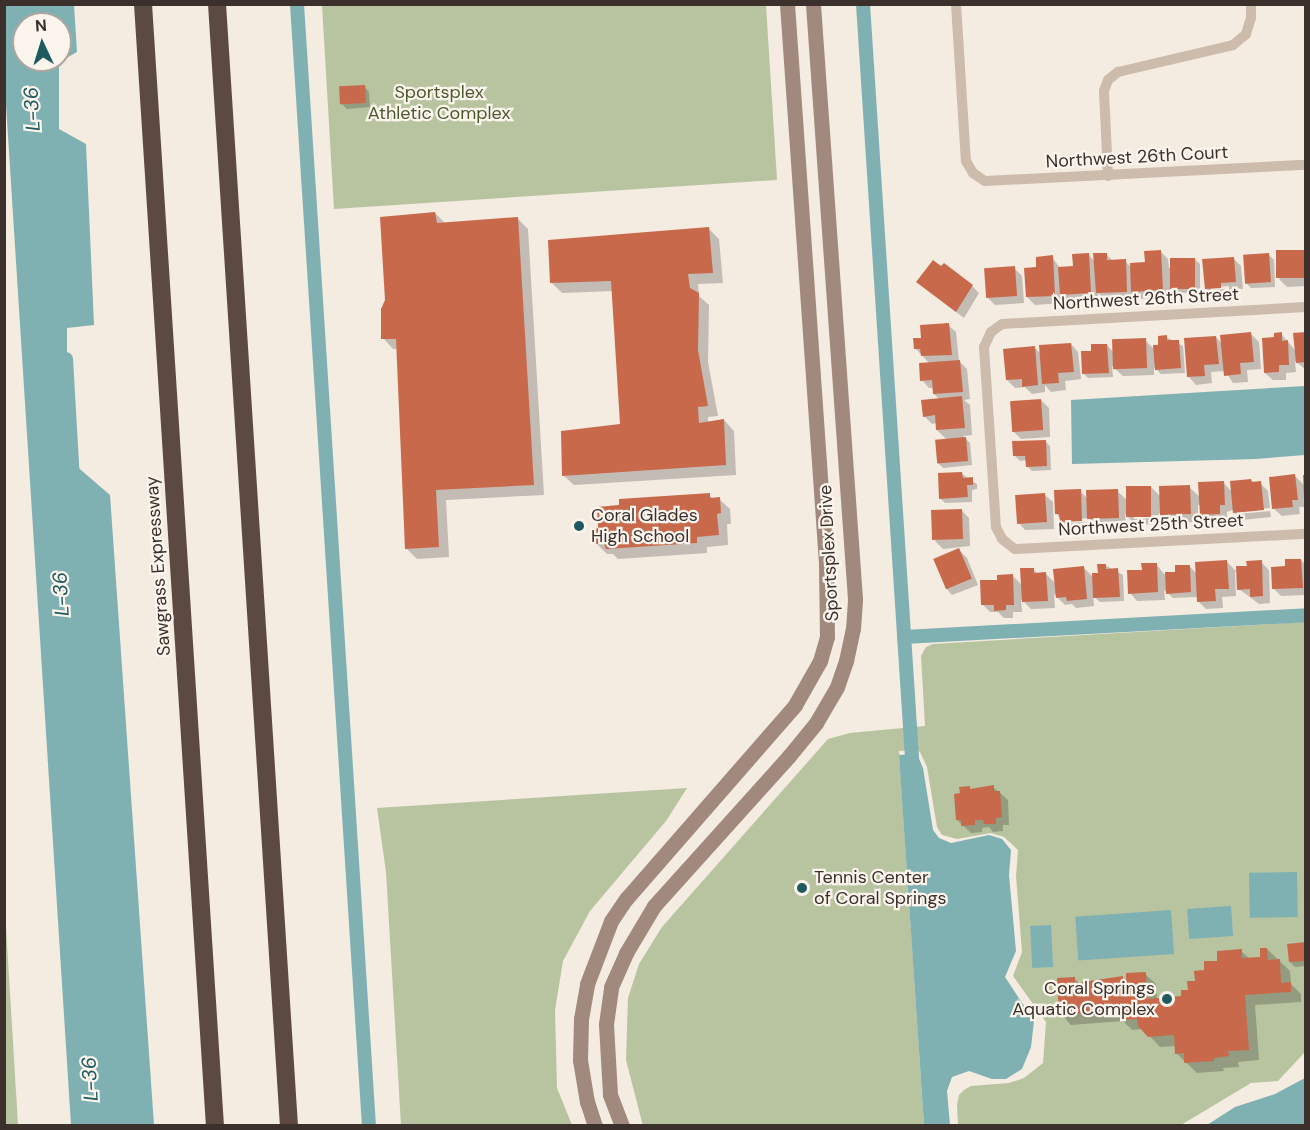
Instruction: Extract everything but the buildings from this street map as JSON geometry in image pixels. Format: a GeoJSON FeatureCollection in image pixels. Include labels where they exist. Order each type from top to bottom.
{"type":"FeatureCollection","features":[{"type":"Feature","properties":{"kind":"highway","name":"Sawgrass Expressway"},"geometry":{"type":"LineString","coordinates":[[143,4],[215,1125]]}},
{"type":"Feature","properties":{"kind":"highway"},"geometry":{"type":"LineString","coordinates":[[217,4],[289,1125]]}},
{"type":"Feature","properties":{"kind":"street","name":"Sportsplex Drive"},"geometry":{"type":"LineString","coordinates":[[595,1125],[586,1102],[580,1060],[581,1019],[587,984],[610,921],[626,899],[795,705],[820,661],[826,637],[826,563],[787,4]]}},
{"type":"Feature","properties":{"kind":"street","name":"Sportsplex Drive"},"geometry":{"type":"LineString","coordinates":[[622,1125],[610,1094],[606,1024],[611,987],[626,952],[654,906],[816,723],[837,687],[853,629],[855,599],[813,4]]}},
{"type":"Feature","properties":{"kind":"street","name":"Northwest 26th Court"},"geometry":{"type":"LineString","coordinates":[[956,4],[966,160],[973,173],[985,181],[1305,165]]}},
{"type":"Feature","properties":{"kind":"street"},"geometry":{"type":"LineString","coordinates":[[1108,176],[1104,91],[1108,80],[1118,72],[1233,45],[1246,34],[1251,18],[1251,4]]}},
{"type":"Feature","properties":{"kind":"street","name":"Northwest 26th Street"},"geometry":{"type":"LineString","coordinates":[[1002,539],[996,527],[984,347],[991,332],[1002,324],[1305,307]]}},
{"type":"Feature","properties":{"kind":"street","name":"Northwest 25th Street"},"geometry":{"type":"LineString","coordinates":[[1002,539],[1015,549],[1305,534]]}},
{"type":"Feature","properties":{"kind":"green space","name":"Sportsplex Athletic Complex"},"geometry":{"type":"Polygon","coordinates":[[[322,5],[766,5],[777,180],[334,209],[322,5]]]}},
{"type":"Feature","properties":{"kind":"green space","name":"Tennis Center of Coral Springs"},"geometry":{"type":"Polygon","coordinates":[[[1305,622],[1305,1052],[1278,1081],[1251,1083],[1181,1125],[958,1125],[957,1105],[959,1095],[964,1090],[971,1086],[1009,1083],[1024,1078],[1043,1063],[1046,1022],[1013,976],[1022,952],[1016,876],[1018,850],[1004,837],[991,833],[957,839],[942,835],[937,827],[927,767],[920,752],[917,750],[899,751],[924,1125],[643,1126],[626,1060],[628,998],[639,964],[662,927],[828,739],[850,733],[925,726],[921,656],[926,647],[933,644],[1305,622]]]}},
{"type":"Feature","properties":{"kind":"green space"},"geometry":{"type":"Polygon","coordinates":[[[687,788],[666,821],[590,911],[563,961],[555,1010],[557,1088],[572,1125],[401,1125],[386,872],[377,808],[687,788]]]}},
{"type":"Feature","properties":{"kind":"green space"},"geometry":{"type":"Polygon","coordinates":[[[5,910],[18,1125],[5,1125],[5,910]]]}},
{"type":"Feature","properties":{"kind":"water"},"geometry":{"type":"Polygon","coordinates":[[[4,5],[74,5],[77,52],[72,55],[72,12],[12,12],[12,72],[59,72],[59,129],[86,144],[94,325],[67,328],[67,458],[110,495],[154,1125],[71,1125],[5,89],[4,5]]]}},
{"type":"Feature","properties":{"kind":"water"},"geometry":{"type":"Polygon","coordinates":[[[1305,386],[1305,455],[1256,459],[1072,464],[1071,400],[1305,386]]]}},
{"type":"Feature","properties":{"kind":"water"},"geometry":{"type":"Polygon","coordinates":[[[917,754],[923,768],[933,830],[939,838],[951,843],[989,835],[1002,839],[1011,850],[1009,875],[1016,951],[1005,977],[1034,1021],[1031,1047],[1022,1069],[1006,1079],[992,1079],[969,1071],[952,1077],[947,1091],[950,1125],[924,1125],[899,755],[917,754]]]}},
{"type":"Feature","properties":{"kind":"water"},"geometry":{"type":"Polygon","coordinates":[[[1297,872],[1298,917],[1250,918],[1249,873],[1297,872]]]}},
{"type":"Feature","properties":{"kind":"water"},"geometry":{"type":"Polygon","coordinates":[[[1231,906],[1233,936],[1189,939],[1187,909],[1231,906]]]}},
{"type":"Feature","properties":{"kind":"water"},"geometry":{"type":"Polygon","coordinates":[[[1171,910],[1174,954],[1078,961],[1075,917],[1171,910]]]}},
{"type":"Feature","properties":{"kind":"water"},"geometry":{"type":"Polygon","coordinates":[[[1051,925],[1053,967],[1032,968],[1030,926],[1051,925]]]}},
{"type":"Feature","properties":{"kind":"water"},"geometry":{"type":"Polygon","coordinates":[[[1305,1078],[1305,1125],[1207,1125],[1235,1107],[1275,1094],[1305,1078]]]}},
{"type":"Feature","properties":{"kind":"waterway"},"geometry":{"type":"LineString","coordinates":[[297,4],[369,1126]]}},
{"type":"Feature","properties":{"kind":"waterway"},"geometry":{"type":"LineString","coordinates":[[863,4],[913,772]]}},
{"type":"Feature","properties":{"kind":"waterway","name":"L-36"},"geometry":{"type":"LineString","coordinates":[[66,359],[73,480]]}},
{"type":"Feature","properties":{"kind":"waterway"},"geometry":{"type":"LineString","coordinates":[[904,637],[1306,615]]}},
{"type":"Feature","properties":{"kind":"place","name":"Coral Glades High School"},"geometry":{"type":"Point","coordinates":[579,526]}},
{"type":"Feature","properties":{"kind":"place","name":"Tennis Center of Coral Springs"},"geometry":{"type":"Point","coordinates":[802,888]}},
{"type":"Feature","properties":{"kind":"place","name":"Coral Springs Aquatic Complex"},"geometry":{"type":"Point","coordinates":[1167,999]}}]}
